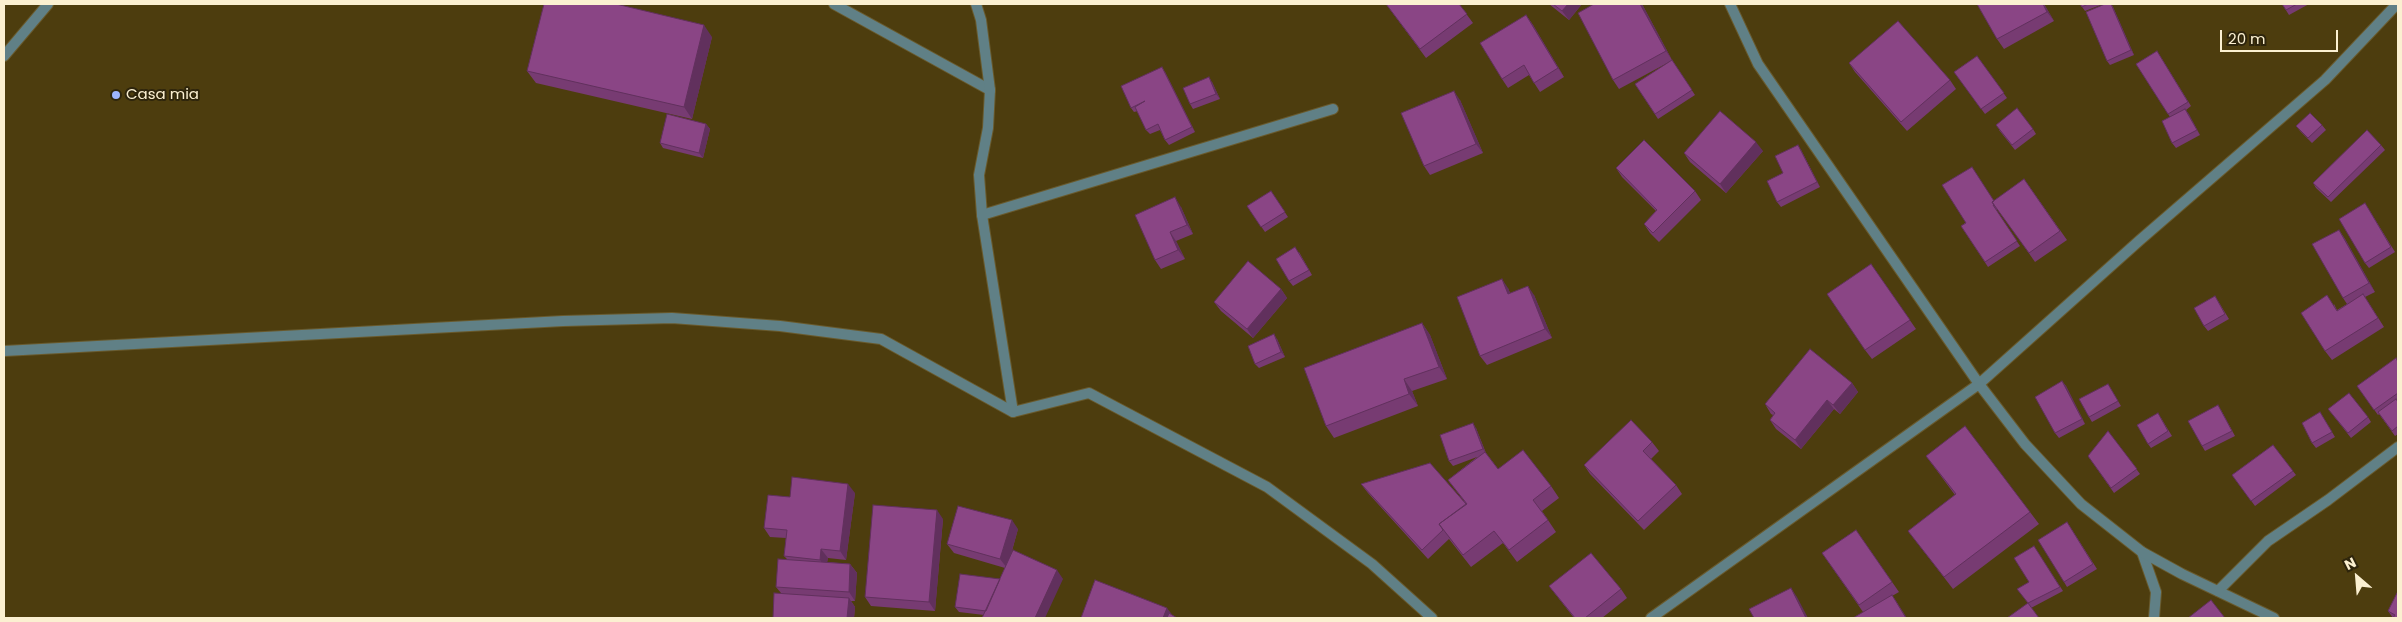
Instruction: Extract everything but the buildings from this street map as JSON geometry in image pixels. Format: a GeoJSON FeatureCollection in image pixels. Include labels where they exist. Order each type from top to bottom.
{"type":"FeatureCollection","features":[{"type":"Feature","properties":{"kind":"street"},"geometry":{"type":"LineString","coordinates":[[4,56],[48,4]]}},
{"type":"Feature","properties":{"kind":"street"},"geometry":{"type":"LineString","coordinates":[[834,4],[990,90]]}},
{"type":"Feature","properties":{"kind":"street"},"geometry":{"type":"LineString","coordinates":[[976,4],[981,20],[990,90],[988,128],[979,175],[982,215],[1013,412]]}},
{"type":"Feature","properties":{"kind":"street"},"geometry":{"type":"LineString","coordinates":[[1730,4],[1758,64],[1979,384],[2025,444],[2081,504],[2142,552],[2274,618]]}},
{"type":"Feature","properties":{"kind":"street"},"geometry":{"type":"LineString","coordinates":[[1651,618],[1979,384],[2140,240],[2325,80],[2397,4]]}},
{"type":"Feature","properties":{"kind":"street"},"geometry":{"type":"LineString","coordinates":[[982,215],[1333,109]]}},
{"type":"Feature","properties":{"kind":"street"},"geometry":{"type":"LineString","coordinates":[[4,351],[562,321],[672,318],[780,326],[881,338],[1013,412],[1088,393],[1268,487],[1372,564],[1432,618]]}},
{"type":"Feature","properties":{"kind":"street"},"geometry":{"type":"LineString","coordinates":[[2218,591],[2268,541],[2328,500],[2398,447]]}},
{"type":"Feature","properties":{"kind":"street"},"geometry":{"type":"LineString","coordinates":[[2142,552],[2156,592],[2154,618]]}},
{"type":"Feature","properties":{"kind":"place","name":"Casa mia"},"geometry":{"type":"Point","coordinates":[116,95]}}]}
